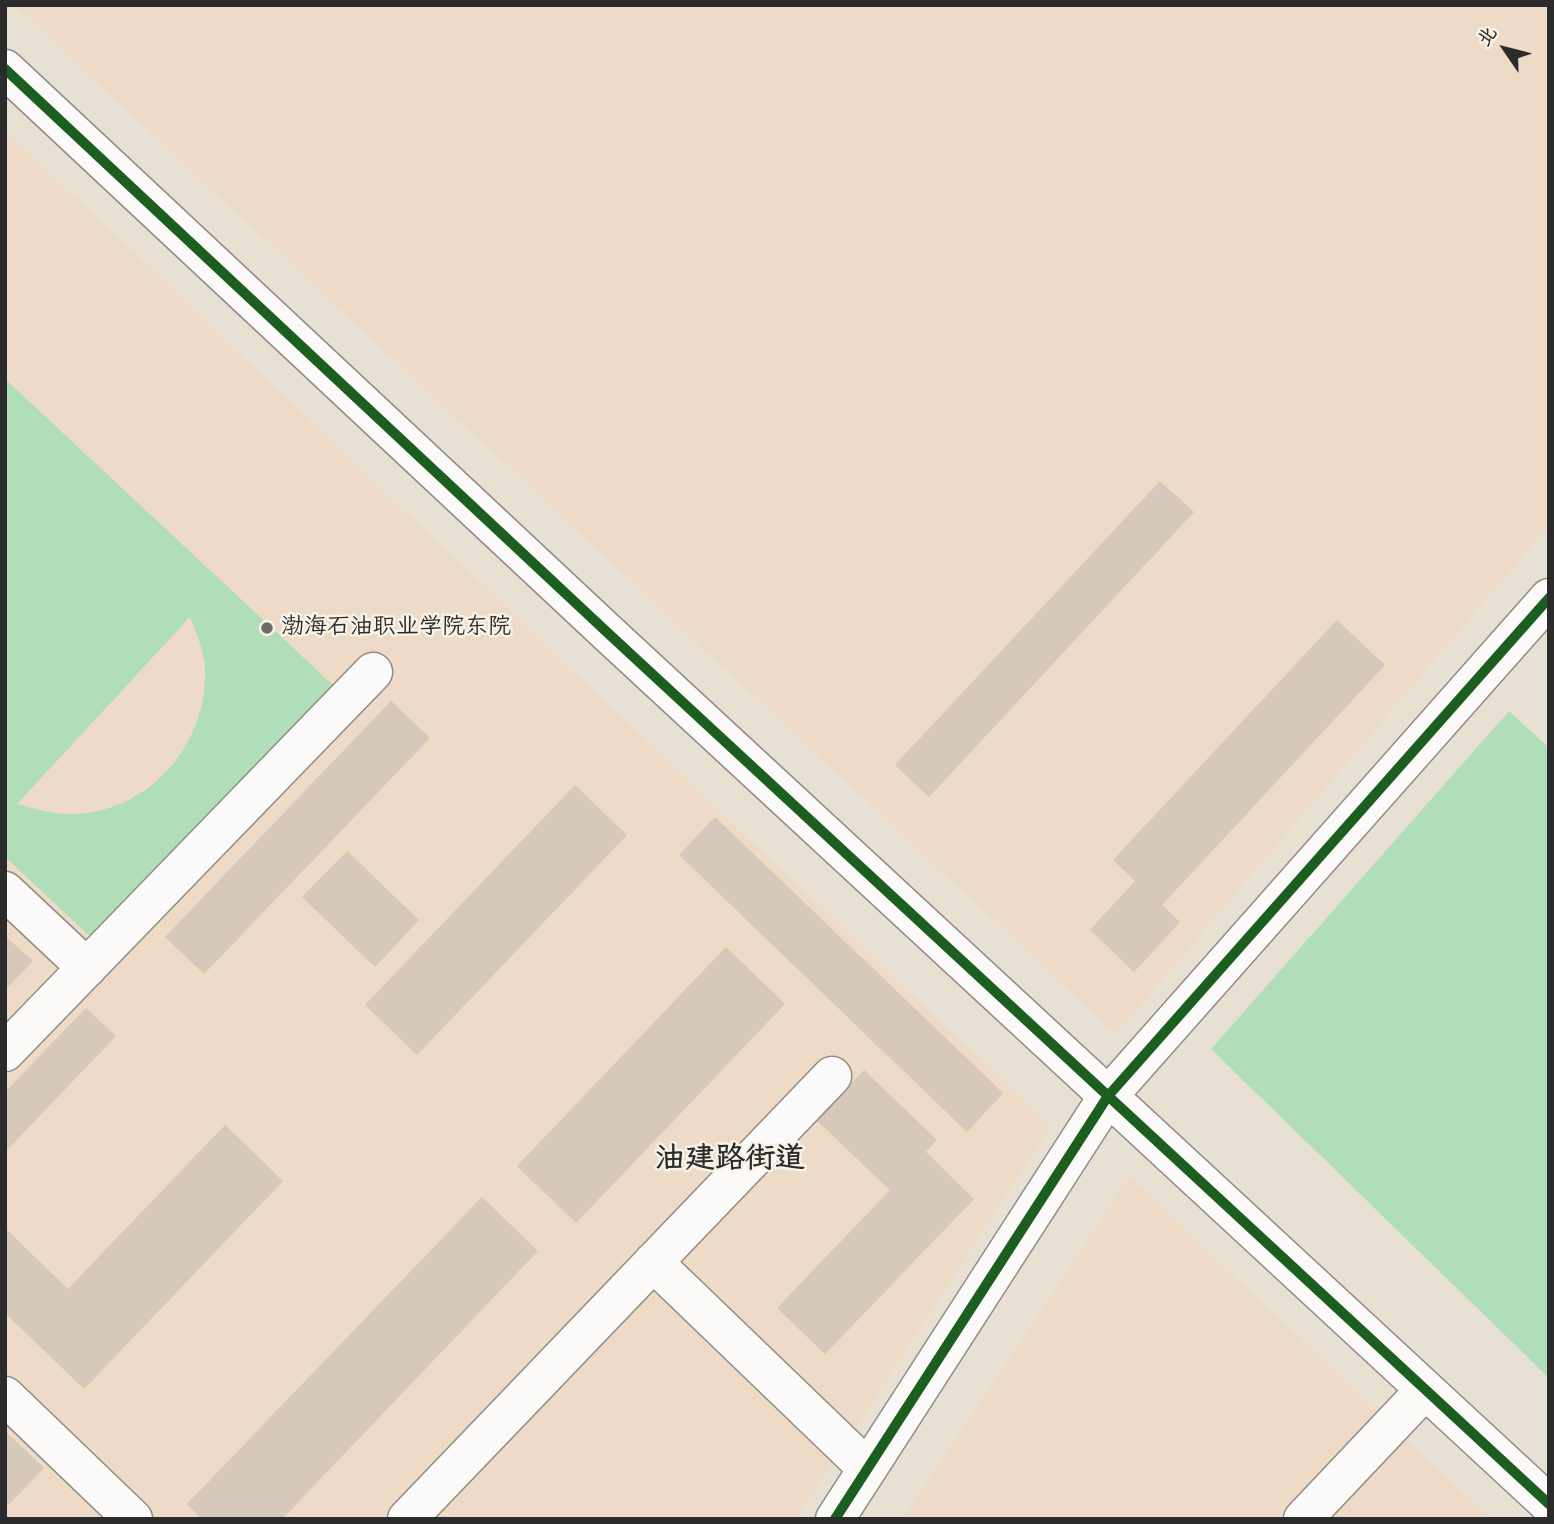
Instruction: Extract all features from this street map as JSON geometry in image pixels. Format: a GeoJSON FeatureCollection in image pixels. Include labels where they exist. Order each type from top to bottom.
{"type":"FeatureCollection","features":[{"type":"Feature","properties":{"kind":"street"},"geometry":{"type":"LineString","coordinates":[[5,69],[600,626],[1549,1504]]}},
{"type":"Feature","properties":{"kind":"street"},"geometry":{"type":"LineString","coordinates":[[835,1519],[1108,1096],[1549,597]]}},
{"type":"Feature","properties":{"kind":"street"},"geometry":{"type":"LineString","coordinates":[[5,1052],[373,672]]}},
{"type":"Feature","properties":{"kind":"street"},"geometry":{"type":"LineString","coordinates":[[5,891],[87,968]]}},
{"type":"Feature","properties":{"kind":"street"},"geometry":{"type":"LineString","coordinates":[[407,1519],[832,1076]]}},
{"type":"Feature","properties":{"kind":"street"},"geometry":{"type":"LineString","coordinates":[[653,1262],[867,1468]]}},
{"type":"Feature","properties":{"kind":"street"},"geometry":{"type":"LineString","coordinates":[[1303,1519],[1425,1390]]}},
{"type":"Feature","properties":{"kind":"street"},"geometry":{"type":"LineString","coordinates":[[5,1396],[133,1519]]}},
{"type":"Feature","properties":{"kind":"shaded area"},"geometry":{"type":"Polygon","coordinates":[[[14,5],[1549,5],[1549,526],[1116,1034],[14,5]]]}},
{"type":"Feature","properties":{"kind":"shaded area","name":"渤海石油职业学院东院"},"geometry":{"type":"Polygon","coordinates":[[[5,130],[1051,1126],[797,1519],[5,1519],[5,130]]]}},
{"type":"Feature","properties":{"kind":"shaded area"},"geometry":{"type":"Polygon","coordinates":[[[1129,1176],[1490,1519],[903,1519],[1129,1176]]]}},
{"type":"Feature","properties":{"kind":"green space"},"geometry":{"type":"Polygon","coordinates":[[[5,379],[335,687],[92,938],[5,857],[5,379]],[[190,617],[17,804],[65,814],[94,812],[121,804],[145,790],[166,772],[183,750],[196,725],[203,698],[204,662],[190,617]]]}},
{"type":"Feature","properties":{"kind":"green space"},"geometry":{"type":"Polygon","coordinates":[[[1509,711],[1549,748],[1549,1378],[1211,1049],[1509,711]]]}},
{"type":"Feature","properties":{"kind":"building"},"geometry":{"type":"Polygon","coordinates":[[[1160,481],[1194,512],[929,797],[895,765],[1160,481]]]}},
{"type":"Feature","properties":{"kind":"building"},"geometry":{"type":"Polygon","coordinates":[[[1337,620],[1385,665],[1162,905],[1180,922],[1134,972],[1090,930],[1135,881],[1113,860],[1337,620]]]}},
{"type":"Feature","properties":{"kind":"building"},"geometry":{"type":"Polygon","coordinates":[[[391,701],[430,738],[204,974],[165,937],[391,701]]]}},
{"type":"Feature","properties":{"kind":"building"},"geometry":{"type":"Polygon","coordinates":[[[575,785],[627,835],[417,1055],[365,1005],[575,785]]]}},
{"type":"Feature","properties":{"kind":"building"},"geometry":{"type":"Polygon","coordinates":[[[715,817],[1003,1093],[967,1132],[679,855],[715,817]]]}},
{"type":"Feature","properties":{"kind":"building"},"geometry":{"type":"Polygon","coordinates":[[[347,851],[419,920],[375,967],[302,897],[347,851]]]}},
{"type":"Feature","properties":{"kind":"building"},"geometry":{"type":"Polygon","coordinates":[[[5,936],[33,961],[5,990],[5,936]]]}},
{"type":"Feature","properties":{"kind":"building"},"geometry":{"type":"Polygon","coordinates":[[[726,947],[785,1004],[576,1223],[517,1166],[726,947]]]}},
{"type":"Feature","properties":{"kind":"building"},"geometry":{"type":"Polygon","coordinates":[[[86,1008],[116,1036],[5,1152],[5,1092],[86,1008]]]}},
{"type":"Feature","properties":{"kind":"building"},"geometry":{"type":"Polygon","coordinates":[[[864,1070],[937,1140],[926,1152],[974,1199],[825,1354],[777,1308],[890,1190],[816,1120],[864,1070]]]}},
{"type":"Feature","properties":{"kind":"building"},"geometry":{"type":"Polygon","coordinates":[[[225,1125],[283,1181],[84,1389],[5,1313],[5,1228],[68,1289],[225,1125]]]}},
{"type":"Feature","properties":{"kind":"building"},"geometry":{"type":"Polygon","coordinates":[[[482,1197],[538,1251],[282,1519],[202,1519],[187,1504],[482,1197]]]}},
{"type":"Feature","properties":{"kind":"building"},"geometry":{"type":"Polygon","coordinates":[[[5,1431],[44,1468],[5,1508],[5,1431]]]}},
{"type":"Feature","properties":{"kind":"cycle path"},"geometry":{"type":"LineString","coordinates":[[5,69],[610,635],[1549,1504]]}},
{"type":"Feature","properties":{"kind":"cycle path"},"geometry":{"type":"LineString","coordinates":[[835,1519],[1108,1096],[1549,598]]}},
{"type":"Feature","properties":{"kind":"place","name":"渤海石油职业学院东院"},"geometry":{"type":"Point","coordinates":[267,628]}},
{"type":"Feature","properties":{"kind":"district","name":"油建路街道"},"geometry":{"type":"Point","coordinates":[730,1161]}}]}
